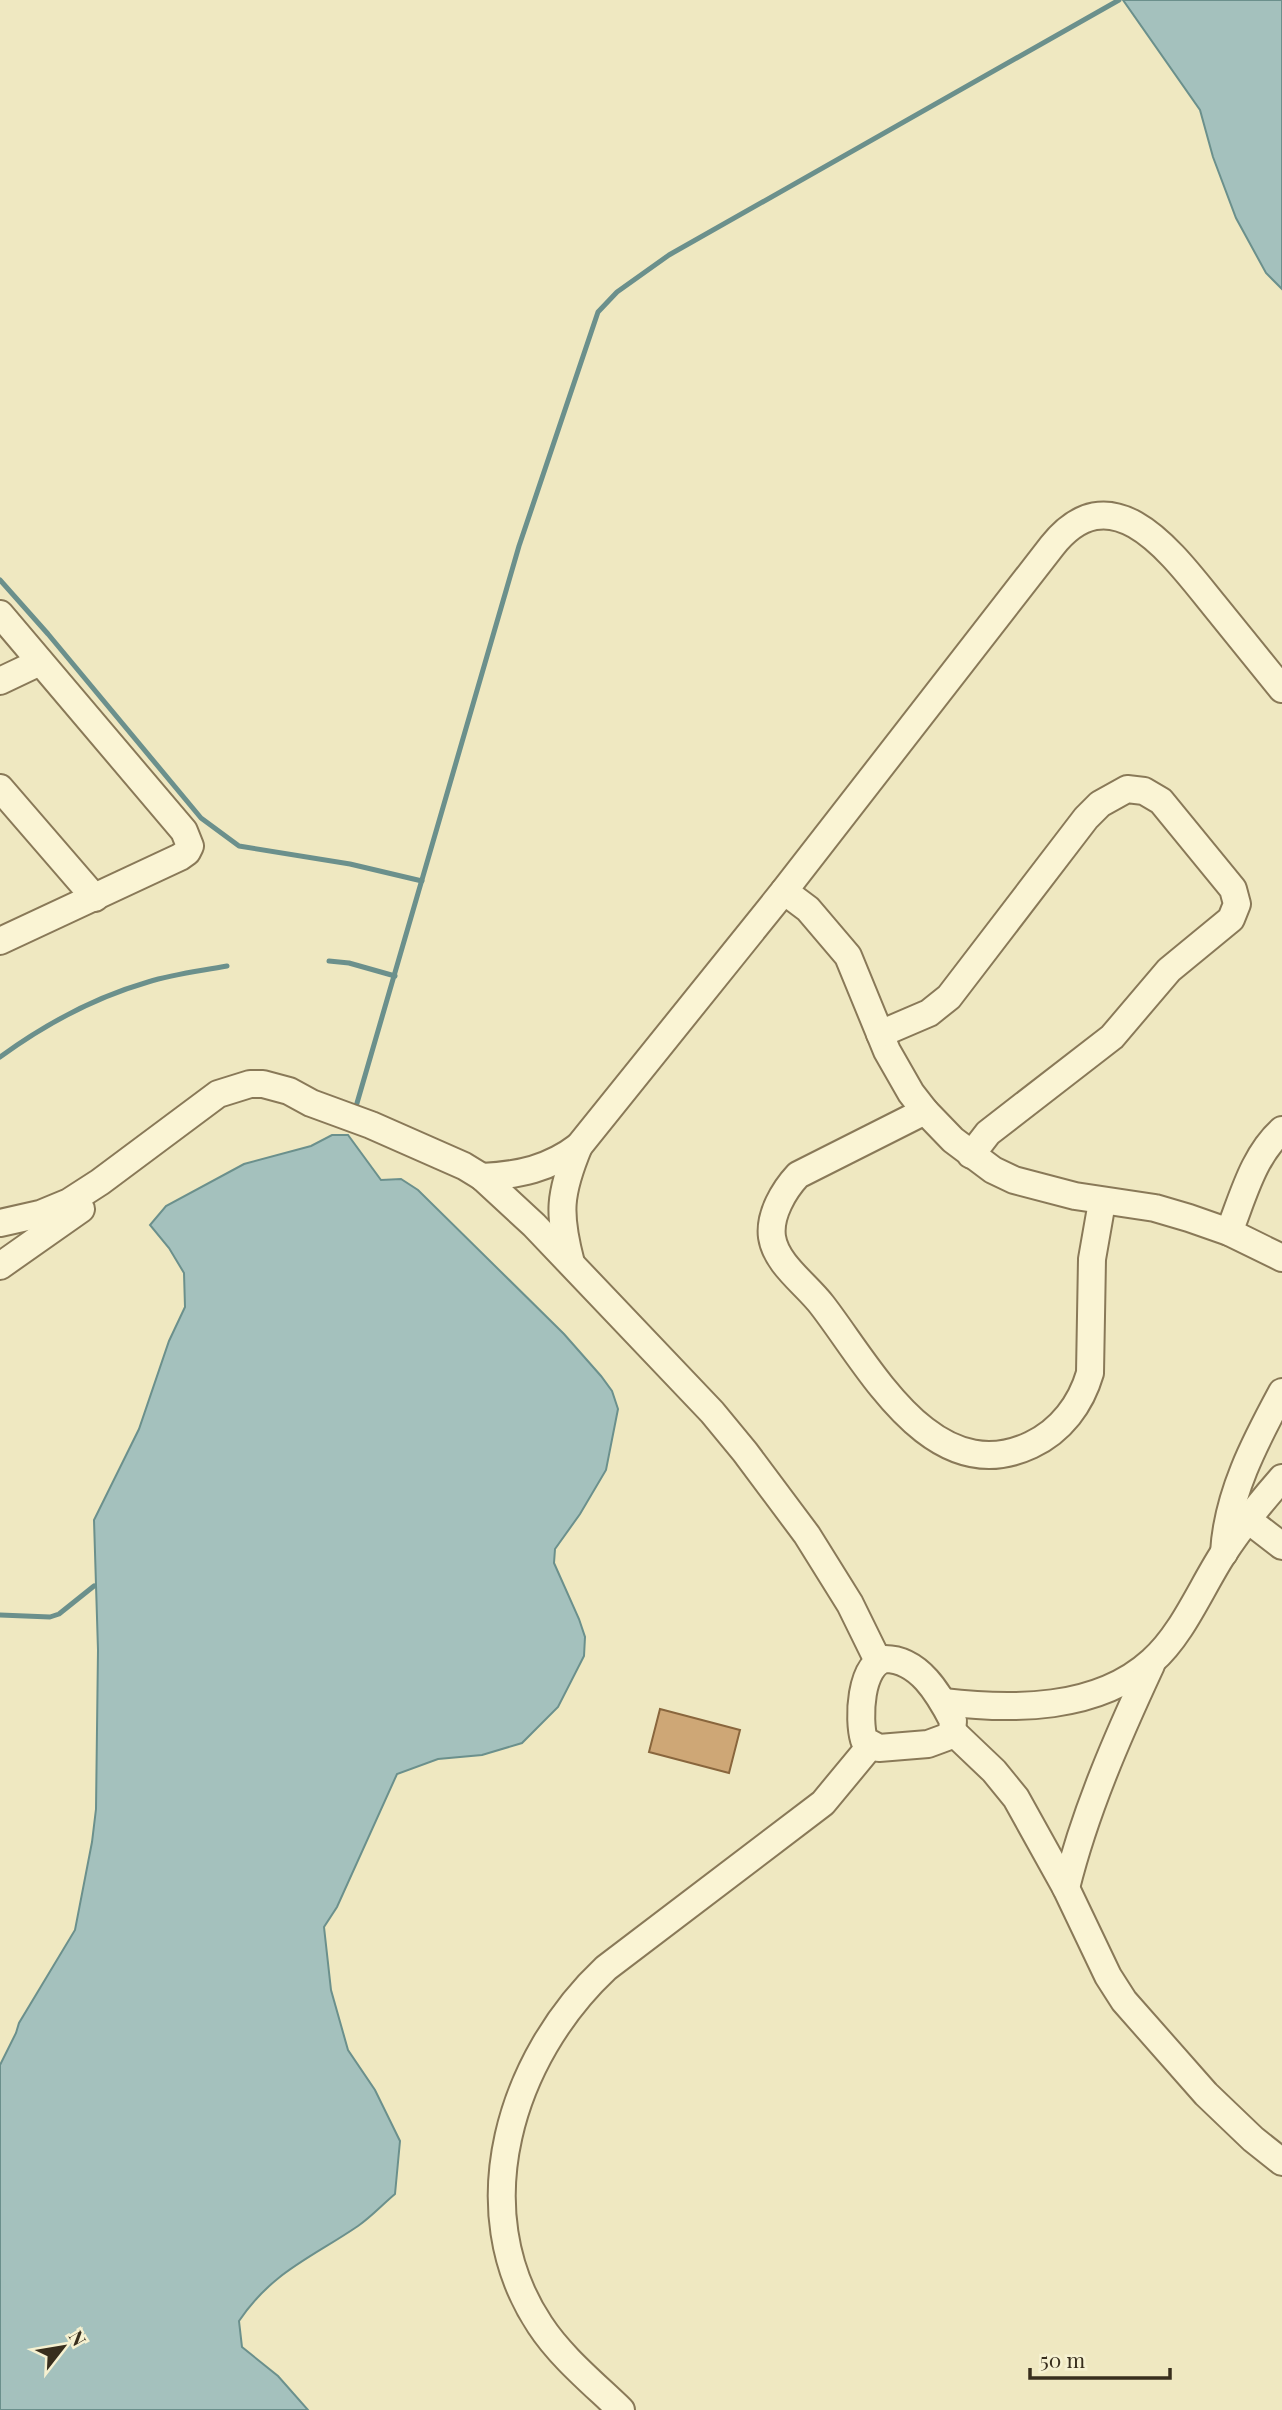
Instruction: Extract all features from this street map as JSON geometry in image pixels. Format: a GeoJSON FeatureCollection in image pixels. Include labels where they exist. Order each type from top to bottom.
{"type":"FeatureCollection","features":[{"type":"Feature","properties":{"kind":"street"},"geometry":{"type":"LineString","coordinates":[[482,1177],[505,1176],[538,1169],[565,1157],[579,1146],[784,891],[1061,534],[1081,520],[1095,515],[1109,515],[1148,531],[1189,574],[1282,689]]}},
{"type":"Feature","properties":{"kind":"street"},"geometry":{"type":"LineString","coordinates":[[0,614],[184,831],[190,846],[180,857],[0,941]]}},
{"type":"Feature","properties":{"kind":"street"},"geometry":{"type":"LineString","coordinates":[[0,681],[40,662]]}},
{"type":"Feature","properties":{"kind":"street"},"geometry":{"type":"LineString","coordinates":[[0,788],[95,898]]}},
{"type":"Feature","properties":{"kind":"street"},"geometry":{"type":"LineString","coordinates":[[880,1034],[929,1013],[949,997],[1086,818],[1100,804],[1127,789],[1144,790],[1161,801],[1233,889],[1237,904],[1231,919],[1169,971],[1112,1037],[988,1133],[971,1154]]}},
{"type":"Feature","properties":{"kind":"street"},"geometry":{"type":"LineString","coordinates":[[784,891],[807,909],[848,956],[880,1034],[911,1093],[925,1111],[971,1154],[1001,1176],[1102,1202],[1155,1208],[1229,1232],[1282,1258]]}},
{"type":"Feature","properties":{"kind":"street"},"geometry":{"type":"LineString","coordinates":[[0,1223],[40,1214],[85,1192],[207,1102],[227,1090],[250,1084],[263,1084],[289,1091],[321,1107],[371,1125],[464,1166],[482,1177],[571,1263],[712,1412],[807,1535],[856,1615],[878,1661]]}},
{"type":"Feature","properties":{"kind":"street"},"geometry":{"type":"LineString","coordinates":[[0,1266],[230,1105],[241,1100],[261,1098],[321,1107]]}},
{"type":"Feature","properties":{"kind":"street"},"geometry":{"type":"LineString","coordinates":[[925,1111],[798,1175],[777,1208],[772,1223],[772,1236],[779,1255],[823,1306],[888,1395],[908,1417],[946,1444],[973,1452],[1017,1450],[1041,1440],[1072,1411],[1090,1373],[1092,1258],[1102,1202]]}},
{"type":"Feature","properties":{"kind":"street"},"geometry":{"type":"LineString","coordinates":[[1229,1232],[1259,1158],[1271,1140],[1282,1130]]}},
{"type":"Feature","properties":{"kind":"street"},"geometry":{"type":"LineString","coordinates":[[571,1263],[562,1229],[562,1198],[579,1146]]}},
{"type":"Feature","properties":{"kind":"street"},"geometry":{"type":"LineString","coordinates":[[1066,1888],[1080,1837],[1124,1725],[1154,1660],[1176,1631],[1224,1553],[1239,1513],[1254,1447],[1282,1392]]}},
{"type":"Feature","properties":{"kind":"street"},"geometry":{"type":"LineString","coordinates":[[1239,1513],[1282,1478]]}},
{"type":"Feature","properties":{"kind":"street"},"geometry":{"type":"LineString","coordinates":[[1239,1513],[1282,1546]]}},
{"type":"Feature","properties":{"kind":"street"},"geometry":{"type":"LineString","coordinates":[[897,1659],[908,1664],[921,1675],[943,1702],[953,1721],[952,1731],[947,1737],[928,1744],[879,1748],[864,1740],[861,1730],[864,1689],[867,1675],[878,1661],[897,1659]]}},
{"type":"Feature","properties":{"kind":"street"},"geometry":{"type":"LineString","coordinates":[[943,1702],[994,1707],[1065,1700],[1117,1686],[1154,1660]]}},
{"type":"Feature","properties":{"kind":"street"},"geometry":{"type":"LineString","coordinates":[[952,1731],[1011,1790],[1066,1888],[1108,1976],[1124,2001],[1214,2102],[1253,2139],[1282,2161]]}},
{"type":"Feature","properties":{"kind":"street"},"geometry":{"type":"LineString","coordinates":[[621,2410],[558,2349],[541,2327],[516,2279],[505,2244],[500,2214],[500,2187],[507,2146],[525,2087],[554,2028],[587,1986],[606,1968],[823,1803],[871,1745]]}},
{"type":"Feature","properties":{"kind":"water"},"geometry":{"type":"Polygon","coordinates":[[[1123,0],[1282,0],[1282,289],[1266,273],[1236,218],[1213,157],[1200,110],[1123,0]]]}},
{"type":"Feature","properties":{"kind":"water"},"geometry":{"type":"Polygon","coordinates":[[[332,1135],[348,1135],[381,1180],[401,1179],[418,1190],[564,1334],[612,1391],[618,1409],[606,1470],[555,1549],[554,1563],[585,1637],[584,1656],[558,1707],[522,1743],[482,1755],[438,1759],[397,1774],[337,1907],[324,1927],[331,1990],[348,2050],[375,2090],[400,2141],[395,2194],[368,2219],[279,2278],[239,2321],[242,2347],[278,2376],[308,2410],[0,2410],[0,2065],[19,2023],[75,1930],[96,1809],[98,1650],[94,1520],[139,1429],[169,1341],[185,1307],[184,1273],[169,1248],[150,1225],[166,1206],[244,1164],[311,1146],[332,1135]]]}},
{"type":"Feature","properties":{"kind":"building"},"geometry":{"type":"Polygon","coordinates":[[[660,1709],[740,1730],[729,1773],[649,1752],[660,1709]]]}},
{"type":"Feature","properties":{"kind":"waterway"},"geometry":{"type":"LineString","coordinates":[[355,1110],[519,546],[598,312],[617,292],[669,255],[1119,0]]}},
{"type":"Feature","properties":{"kind":"waterway"},"geometry":{"type":"LineString","coordinates":[[0,580],[201,818],[239,846],[350,864],[422,881]]}},
{"type":"Feature","properties":{"kind":"waterway"},"geometry":{"type":"LineString","coordinates":[[329,961],[349,963],[395,976]]}},
{"type":"Feature","properties":{"kind":"waterway"},"geometry":{"type":"LineString","coordinates":[[0,1057],[52,1023],[109,996],[158,979],[227,966]]}},
{"type":"Feature","properties":{"kind":"waterway"},"geometry":{"type":"LineString","coordinates":[[0,1615],[50,1617],[59,1614],[94,1586]]}}]}
